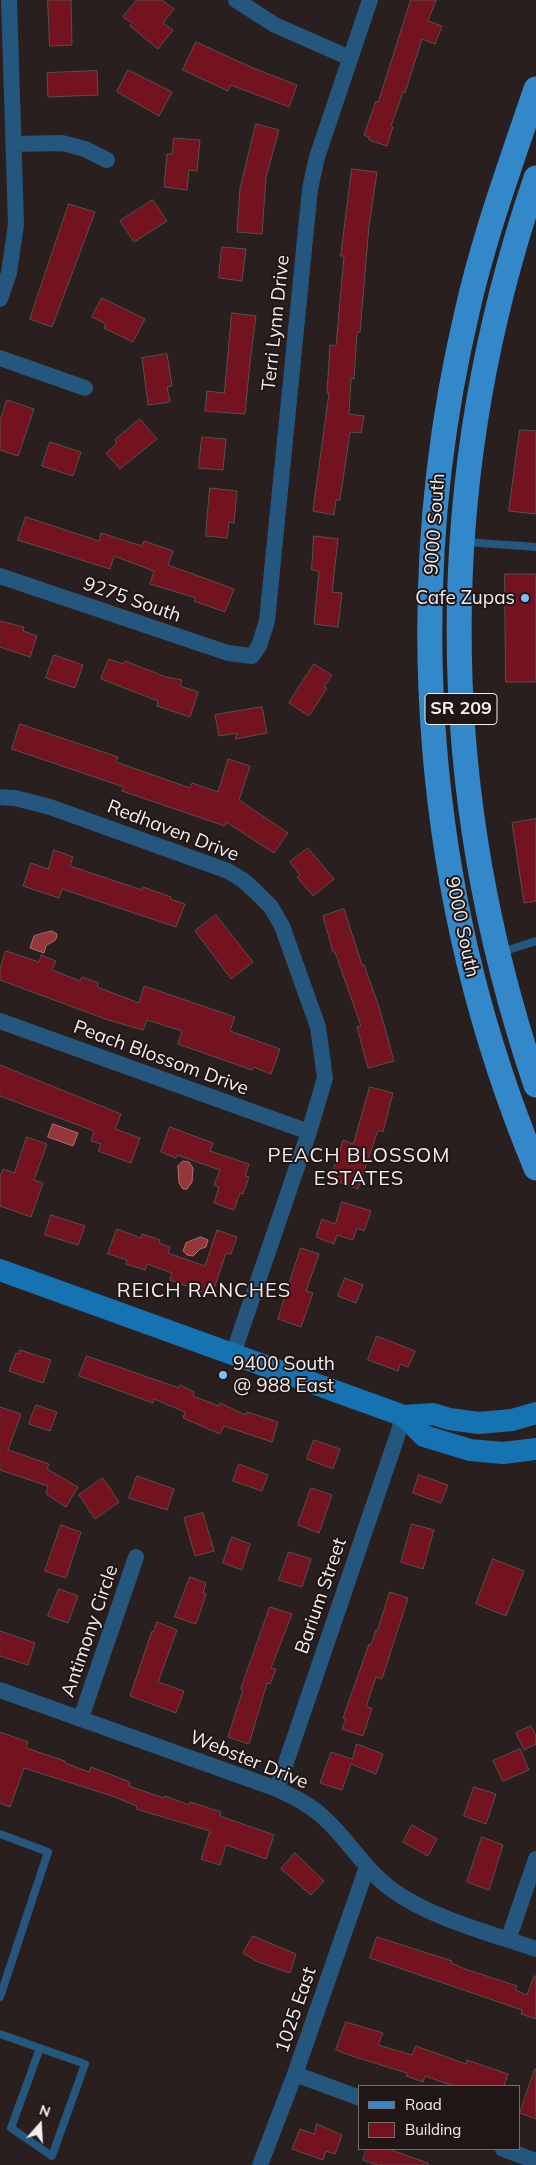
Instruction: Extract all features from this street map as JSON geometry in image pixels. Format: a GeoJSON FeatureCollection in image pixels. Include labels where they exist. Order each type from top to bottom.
{"type":"FeatureCollection","features":[{"type":"Feature","properties":{"kind":"main road","name":"9000 South"},"geometry":{"type":"LineString","coordinates":[[536,89],[489,230],[458,353],[438,484],[431,565],[430,614],[436,778],[458,916],[469,966],[491,1045],[515,1116],[536,1168]]}},
{"type":"Feature","properties":{"kind":"main road","name":"9000 South"},"geometry":{"type":"LineString","coordinates":[[536,178],[507,270],[483,375],[468,467],[459,616],[460,676],[466,774],[478,862],[498,953],[518,1028],[536,1085]]}},
{"type":"Feature","properties":{"kind":"main road"},"geometry":{"type":"LineString","coordinates":[[1,1272],[404,1416],[433,1414],[449,1419],[479,1423],[512,1420],[536,1413]]}},
{"type":"Feature","properties":{"kind":"main road"},"geometry":{"type":"LineString","coordinates":[[404,1416],[424,1436],[470,1450],[503,1453],[536,1449]]}},
{"type":"Feature","properties":{"kind":"street"},"geometry":{"type":"LineString","coordinates":[[0,299],[9,273],[14,248],[16,209],[9,0]]}},
{"type":"Feature","properties":{"kind":"street"},"geometry":{"type":"LineString","coordinates":[[236,0],[275,25],[350,58]]}},
{"type":"Feature","properties":{"kind":"street","name":"Terri Lynn Drive"},"geometry":{"type":"LineString","coordinates":[[252,656],[259,646],[267,621],[310,189],[317,157],[370,0]]}},
{"type":"Feature","properties":{"kind":"street"},"geometry":{"type":"LineString","coordinates":[[14,144],[62,143],[85,149],[106,160]]}},
{"type":"Feature","properties":{"kind":"street"},"geometry":{"type":"LineString","coordinates":[[0,358],[85,388]]}},
{"type":"Feature","properties":{"kind":"street","name":"9275 South"},"geometry":{"type":"LineString","coordinates":[[0,576],[228,653],[252,656]]}},
{"type":"Feature","properties":{"kind":"street","name":"Redhaven Drive"},"geometry":{"type":"LineString","coordinates":[[0,797],[15,798],[50,807],[210,863],[243,880],[271,907],[282,926],[318,1027],[322,1042],[326,1078],[233,1354]]}},
{"type":"Feature","properties":{"kind":"street","name":"Peach Blossom Drive"},"geometry":{"type":"LineString","coordinates":[[0,1021],[309,1132]]}},
{"type":"Feature","properties":{"kind":"street","name":"Barium Street"},"geometry":{"type":"LineString","coordinates":[[277,1789],[404,1416]]}},
{"type":"Feature","properties":{"kind":"street","name":"Antimony Circle"},"geometry":{"type":"LineString","coordinates":[[81,1718],[136,1558]]}},
{"type":"Feature","properties":{"kind":"street","name":"Webster Drive"},"geometry":{"type":"LineString","coordinates":[[0,1690],[277,1789],[304,1802],[324,1817],[367,1867],[389,1888],[432,1912],[536,1949]]}},
{"type":"Feature","properties":{"kind":"street"},"geometry":{"type":"LineString","coordinates":[[508,1940],[536,1859]]}},
{"type":"Feature","properties":{"kind":"street","name":"1025 East"},"geometry":{"type":"LineString","coordinates":[[260,2165],[295,2074],[367,1867]]}},
{"type":"Feature","properties":{"kind":"street"},"geometry":{"type":"LineString","coordinates":[[295,2074],[358,2097]]}},
{"type":"Feature","properties":{"kind":"street"},"geometry":{"type":"LineString","coordinates":[[506,2150],[536,2161]]}},
{"type":"Feature","properties":{"kind":"lane"},"geometry":{"type":"LineString","coordinates":[[462,542],[536,547]]}},
{"type":"Feature","properties":{"kind":"lane"},"geometry":{"type":"LineString","coordinates":[[498,953],[536,941]]}},
{"type":"Feature","properties":{"kind":"lane"},"geometry":{"type":"LineString","coordinates":[[0,1997],[48,1852],[3,1835]]}},
{"type":"Feature","properties":{"kind":"lane"},"geometry":{"type":"LineString","coordinates":[[0,2034],[40,2048],[85,2064],[52,2156],[12,2128],[40,2048]]}},
{"type":"Feature","properties":{"kind":"shaded area"},"geometry":{"type":"Polygon","coordinates":[[[52,931],[57,934],[56,939],[46,946],[44,953],[30,948],[34,936],[52,931]]]}},
{"type":"Feature","properties":{"kind":"shaded area"},"geometry":{"type":"Polygon","coordinates":[[[53,1124],[78,1133],[73,1146],[48,1137],[53,1124]]]}},
{"type":"Feature","properties":{"kind":"shaded area"},"geometry":{"type":"Polygon","coordinates":[[[183,1161],[189,1162],[193,1168],[192,1182],[187,1189],[183,1189],[179,1183],[178,1166],[183,1161]]]}},
{"type":"Feature","properties":{"kind":"shaded area"},"geometry":{"type":"Polygon","coordinates":[[[201,1237],[208,1240],[206,1247],[200,1249],[193,1256],[187,1255],[183,1251],[186,1243],[201,1237]]]}},
{"type":"Feature","properties":{"kind":"building"},"geometry":{"type":"Polygon","coordinates":[[[48,0],[71,0],[72,45],[50,46],[48,0]]]}},
{"type":"Feature","properties":{"kind":"building"},"geometry":{"type":"Polygon","coordinates":[[[137,0],[162,0],[174,9],[163,23],[173,30],[158,49],[130,26],[132,23],[123,17],[137,0]]]}},
{"type":"Feature","properties":{"kind":"building"},"geometry":{"type":"Polygon","coordinates":[[[411,0],[436,0],[428,21],[442,26],[435,44],[422,39],[405,93],[403,92],[391,126],[393,127],[387,146],[369,140],[369,137],[364,135],[376,101],[378,102],[411,0]]]}},
{"type":"Feature","properties":{"kind":"building"},"geometry":{"type":"Polygon","coordinates":[[[196,42],[253,68],[297,85],[289,107],[231,85],[228,91],[183,70],[196,42]]]}},
{"type":"Feature","properties":{"kind":"building"},"geometry":{"type":"Polygon","coordinates":[[[128,70],[172,92],[159,116],[117,92],[128,70]]]}},
{"type":"Feature","properties":{"kind":"building"},"geometry":{"type":"Polygon","coordinates":[[[97,71],[98,95],[48,97],[47,73],[97,71]]]}},
{"type":"Feature","properties":{"kind":"building"},"geometry":{"type":"Polygon","coordinates":[[[256,124],[279,130],[266,177],[262,234],[237,232],[240,189],[256,124]]]}},
{"type":"Feature","properties":{"kind":"building"},"geometry":{"type":"Polygon","coordinates":[[[174,138],[200,140],[197,171],[189,170],[187,190],[164,187],[167,154],[172,154],[174,138]]]}},
{"type":"Feature","properties":{"kind":"building"},"geometry":{"type":"Polygon","coordinates":[[[352,169],[377,172],[369,226],[360,332],[357,332],[354,379],[351,378],[349,414],[364,416],[361,433],[350,432],[340,500],[336,500],[334,515],[313,511],[329,393],[327,393],[330,345],[336,346],[344,256],[341,256],[352,169]]]}},
{"type":"Feature","properties":{"kind":"building"},"geometry":{"type":"Polygon","coordinates":[[[153,200],[167,221],[134,242],[120,221],[153,200]]]}},
{"type":"Feature","properties":{"kind":"building"},"geometry":{"type":"Polygon","coordinates":[[[69,204],[95,212],[52,327],[30,319],[69,204]]]}},
{"type":"Feature","properties":{"kind":"building"},"geometry":{"type":"Polygon","coordinates":[[[222,247],[246,249],[242,281],[219,278],[222,247]]]}},
{"type":"Feature","properties":{"kind":"building"},"geometry":{"type":"Polygon","coordinates":[[[102,298],[145,319],[133,342],[104,328],[106,324],[92,317],[102,298]]]}},
{"type":"Feature","properties":{"kind":"building"},"geometry":{"type":"Polygon","coordinates":[[[232,313],[256,316],[245,414],[205,411],[207,391],[224,393],[232,313]]]}},
{"type":"Feature","properties":{"kind":"building"},"geometry":{"type":"Polygon","coordinates":[[[167,354],[172,386],[167,387],[170,402],[148,405],[142,358],[167,354]]]}},
{"type":"Feature","properties":{"kind":"building"},"geometry":{"type":"Polygon","coordinates":[[[7,400],[34,409],[18,456],[0,450],[0,421],[7,400]]]}},
{"type":"Feature","properties":{"kind":"building"},"geometry":{"type":"Polygon","coordinates":[[[140,419],[157,439],[120,469],[106,453],[117,443],[115,440],[140,419]]]}},
{"type":"Feature","properties":{"kind":"building"},"geometry":{"type":"Polygon","coordinates":[[[520,430],[536,431],[536,514],[509,511],[520,430]]]}},
{"type":"Feature","properties":{"kind":"building"},"geometry":{"type":"Polygon","coordinates":[[[202,437],[226,439],[223,470],[199,468],[202,437]]]}},
{"type":"Feature","properties":{"kind":"building"},"geometry":{"type":"Polygon","coordinates":[[[50,442],[81,452],[73,476],[42,466],[50,442]]]}},
{"type":"Feature","properties":{"kind":"building"},"geometry":{"type":"Polygon","coordinates":[[[210,488],[237,491],[234,523],[229,522],[227,538],[206,536],[210,488]]]}},
{"type":"Feature","properties":{"kind":"building"},"geometry":{"type":"Polygon","coordinates":[[[26,517],[99,541],[101,533],[142,546],[144,541],[173,551],[168,565],[234,589],[225,612],[194,601],[196,598],[150,584],[154,571],[114,556],[110,569],[18,540],[26,517]]]}},
{"type":"Feature","properties":{"kind":"building"},"geometry":{"type":"Polygon","coordinates":[[[314,536],[338,539],[332,592],[342,593],[338,627],[314,624],[319,571],[312,570],[314,536]]]}},
{"type":"Feature","properties":{"kind":"building"},"geometry":{"type":"Polygon","coordinates":[[[505,574],[536,574],[536,682],[506,682],[505,574]]]}},
{"type":"Feature","properties":{"kind":"building"},"geometry":{"type":"Polygon","coordinates":[[[0,621],[24,627],[23,631],[37,636],[30,657],[0,647],[0,621]]]}},
{"type":"Feature","properties":{"kind":"building"},"geometry":{"type":"Polygon","coordinates":[[[54,655],[83,665],[75,688],[46,678],[54,655]]]}},
{"type":"Feature","properties":{"kind":"building"},"geometry":{"type":"Polygon","coordinates":[[[109,659],[123,664],[125,661],[166,677],[182,680],[180,686],[198,692],[190,717],[157,706],[158,701],[101,679],[109,659]]]}},
{"type":"Feature","properties":{"kind":"building"},"geometry":{"type":"Polygon","coordinates":[[[314,664],[332,675],[324,687],[327,688],[309,716],[289,703],[314,664]]]}},
{"type":"Feature","properties":{"kind":"building"},"geometry":{"type":"Polygon","coordinates":[[[262,707],[267,733],[235,739],[237,733],[219,736],[215,715],[262,707]]]}},
{"type":"Feature","properties":{"kind":"building"},"geometry":{"type":"Polygon","coordinates":[[[20,724],[118,757],[116,762],[190,788],[192,783],[218,792],[228,759],[250,766],[239,800],[288,833],[274,853],[226,822],[225,826],[122,791],[124,787],[12,749],[20,724]]]}},
{"type":"Feature","properties":{"kind":"building"},"geometry":{"type":"Polygon","coordinates":[[[536,819],[536,901],[524,903],[512,823],[536,819]]]}},
{"type":"Feature","properties":{"kind":"building"},"geometry":{"type":"Polygon","coordinates":[[[308,848],[334,879],[313,896],[297,877],[300,875],[290,862],[308,848]]]}},
{"type":"Feature","properties":{"kind":"building"},"geometry":{"type":"Polygon","coordinates":[[[54,850],[73,857],[70,866],[142,890],[143,887],[185,904],[176,927],[62,889],[59,898],[23,886],[31,863],[48,869],[54,850]]]}},
{"type":"Feature","properties":{"kind":"building"},"geometry":{"type":"Polygon","coordinates":[[[344,909],[362,965],[364,965],[379,1007],[394,1061],[368,1068],[357,1027],[361,1026],[335,952],[333,952],[323,916],[344,909]]]}},
{"type":"Feature","properties":{"kind":"building"},"geometry":{"type":"Polygon","coordinates":[[[216,915],[253,962],[231,979],[195,931],[216,915]]]}},
{"type":"Feature","properties":{"kind":"building"},"geometry":{"type":"Polygon","coordinates":[[[6,951],[39,962],[41,955],[56,961],[52,970],[80,981],[82,977],[99,983],[97,987],[139,1003],[144,986],[235,1017],[230,1031],[280,1049],[271,1074],[253,1067],[252,1070],[178,1044],[182,1031],[147,1020],[143,1030],[108,1020],[0,980],[0,969],[6,951]]]}},
{"type":"Feature","properties":{"kind":"building"},"geometry":{"type":"Polygon","coordinates":[[[0,1065],[121,1114],[115,1129],[140,1138],[131,1163],[98,1151],[101,1144],[91,1141],[94,1131],[0,1096],[0,1065]]]}},
{"type":"Feature","properties":{"kind":"building"},"geometry":{"type":"Polygon","coordinates":[[[370,1087],[393,1093],[383,1132],[378,1130],[358,1189],[330,1179],[343,1140],[353,1144],[370,1087]]]}},
{"type":"Feature","properties":{"kind":"building"},"geometry":{"type":"Polygon","coordinates":[[[170,1127],[213,1143],[210,1151],[249,1164],[245,1176],[249,1177],[243,1194],[240,1193],[234,1210],[214,1203],[219,1187],[214,1185],[220,1170],[177,1155],[176,1158],[161,1152],[170,1127]]]}},
{"type":"Feature","properties":{"kind":"building"},"geometry":{"type":"Polygon","coordinates":[[[27,1137],[47,1144],[34,1180],[43,1183],[31,1217],[0,1206],[0,1177],[3,1169],[14,1173],[27,1137]]]}},
{"type":"Feature","properties":{"kind":"building"},"geometry":{"type":"Polygon","coordinates":[[[342,1202],[371,1211],[364,1231],[357,1228],[353,1240],[337,1235],[334,1244],[316,1237],[322,1219],[335,1224],[342,1202]]]}},
{"type":"Feature","properties":{"kind":"building"},"geometry":{"type":"Polygon","coordinates":[[[51,1215],[85,1226],[78,1245],[45,1235],[51,1215]]]}},
{"type":"Feature","properties":{"kind":"building"},"geometry":{"type":"Polygon","coordinates":[[[117,1229],[141,1238],[142,1234],[160,1240],[159,1243],[170,1247],[168,1253],[205,1266],[217,1230],[237,1237],[231,1254],[226,1253],[212,1295],[170,1280],[172,1273],[147,1264],[145,1270],[126,1264],[127,1260],[108,1254],[117,1229]]]}},
{"type":"Feature","properties":{"kind":"building"},"geometry":{"type":"Polygon","coordinates":[[[301,1248],[319,1254],[306,1291],[313,1293],[301,1327],[278,1319],[301,1248]]]}},
{"type":"Feature","properties":{"kind":"building"},"geometry":{"type":"Polygon","coordinates":[[[345,1278],[363,1285],[356,1303],[338,1296],[345,1278]]]}},
{"type":"Feature","properties":{"kind":"building"},"geometry":{"type":"Polygon","coordinates":[[[377,1336],[415,1351],[408,1367],[400,1364],[398,1371],[368,1360],[377,1336]]]}},
{"type":"Feature","properties":{"kind":"building"},"geometry":{"type":"Polygon","coordinates":[[[20,1350],[51,1360],[43,1383],[9,1371],[16,1353],[19,1354],[20,1350]]]}},
{"type":"Feature","properties":{"kind":"building"},"geometry":{"type":"Polygon","coordinates":[[[87,1356],[179,1388],[180,1385],[194,1392],[193,1396],[219,1406],[220,1403],[246,1415],[247,1412],[278,1422],[272,1442],[224,1426],[220,1434],[183,1418],[185,1412],[154,1399],[153,1403],[79,1376],[87,1356]]]}},
{"type":"Feature","properties":{"kind":"building"},"geometry":{"type":"Polygon","coordinates":[[[36,1405],[57,1412],[50,1431],[29,1424],[36,1405]]]}},
{"type":"Feature","properties":{"kind":"building"},"geometry":{"type":"Polygon","coordinates":[[[0,1407],[21,1414],[8,1450],[49,1464],[47,1469],[78,1487],[66,1507],[46,1494],[48,1486],[0,1470],[0,1407]]]}},
{"type":"Feature","properties":{"kind":"building"},"geometry":{"type":"Polygon","coordinates":[[[314,1440],[340,1449],[333,1469],[307,1459],[314,1440]]]}},
{"type":"Feature","properties":{"kind":"building"},"geometry":{"type":"Polygon","coordinates":[[[239,1464],[268,1475],[262,1491],[233,1481],[239,1464]]]}},
{"type":"Feature","properties":{"kind":"building"},"geometry":{"type":"Polygon","coordinates":[[[419,1475],[448,1485],[441,1503],[413,1493],[419,1475]]]}},
{"type":"Feature","properties":{"kind":"building"},"geometry":{"type":"Polygon","coordinates":[[[137,1476],[174,1489],[167,1510],[129,1498],[137,1476]]]}},
{"type":"Feature","properties":{"kind":"building"},"geometry":{"type":"Polygon","coordinates":[[[103,1478],[119,1502],[95,1519],[79,1495],[103,1478]]]}},
{"type":"Feature","properties":{"kind":"building"},"geometry":{"type":"Polygon","coordinates":[[[311,1488],[332,1495],[319,1533],[298,1525],[311,1488]]]}},
{"type":"Feature","properties":{"kind":"building"},"geometry":{"type":"Polygon","coordinates":[[[203,1513],[214,1551],[195,1556],[184,1518],[203,1513]]]}},
{"type":"Feature","properties":{"kind":"building"},"geometry":{"type":"Polygon","coordinates":[[[412,1524],[434,1530],[423,1569],[401,1562],[412,1524]]]}},
{"type":"Feature","properties":{"kind":"building"},"geometry":{"type":"Polygon","coordinates":[[[61,1525],[81,1532],[66,1578],[45,1571],[61,1525]]]}},
{"type":"Feature","properties":{"kind":"building"},"geometry":{"type":"Polygon","coordinates":[[[232,1537],[250,1544],[242,1570],[223,1563],[232,1537]]]}},
{"type":"Feature","properties":{"kind":"building"},"geometry":{"type":"Polygon","coordinates":[[[289,1552],[311,1559],[302,1587],[279,1580],[289,1552]]]}},
{"type":"Feature","properties":{"kind":"building"},"geometry":{"type":"Polygon","coordinates":[[[493,1559],[524,1571],[506,1616],[476,1604],[493,1559]]]}},
{"type":"Feature","properties":{"kind":"building"},"geometry":{"type":"Polygon","coordinates":[[[190,1577],[206,1583],[203,1593],[206,1594],[196,1624],[175,1617],[190,1577]]]}},
{"type":"Feature","properties":{"kind":"building"},"geometry":{"type":"Polygon","coordinates":[[[59,1589],[78,1596],[68,1623],[48,1616],[59,1589]]]}},
{"type":"Feature","properties":{"kind":"building"},"geometry":{"type":"Polygon","coordinates":[[[390,1592],[408,1598],[382,1679],[376,1677],[366,1707],[372,1708],[363,1736],[342,1729],[346,1719],[343,1718],[369,1644],[371,1645],[377,1631],[390,1592]]]}},
{"type":"Feature","properties":{"kind":"building"},"geometry":{"type":"Polygon","coordinates":[[[270,1607],[292,1614],[271,1668],[276,1669],[270,1684],[267,1683],[249,1744],[228,1737],[243,1690],[241,1689],[270,1607]]]}},
{"type":"Feature","properties":{"kind":"building"},"geometry":{"type":"Polygon","coordinates":[[[157,1622],[177,1630],[158,1682],[184,1691],[176,1713],[130,1696],[152,1631],[157,1622]]]}},
{"type":"Feature","properties":{"kind":"building"},"geometry":{"type":"Polygon","coordinates":[[[0,1631],[35,1643],[28,1665],[0,1656],[0,1631]]]}},
{"type":"Feature","properties":{"kind":"building"},"geometry":{"type":"Polygon","coordinates":[[[531,1726],[536,1736],[536,1744],[524,1750],[516,1733],[531,1726]]]}},
{"type":"Feature","properties":{"kind":"building"},"geometry":{"type":"Polygon","coordinates":[[[0,1732],[28,1742],[26,1748],[65,1761],[65,1763],[89,1772],[91,1767],[130,1782],[129,1786],[164,1798],[165,1796],[189,1805],[190,1802],[221,1812],[220,1816],[274,1835],[266,1859],[226,1845],[220,1865],[201,1859],[210,1831],[136,1809],[137,1806],[112,1796],[24,1768],[10,1807],[0,1803],[0,1732]]]}},
{"type":"Feature","properties":{"kind":"building"},"geometry":{"type":"Polygon","coordinates":[[[357,1744],[383,1754],[376,1774],[351,1764],[342,1790],[320,1783],[331,1752],[352,1759],[357,1744]]]}},
{"type":"Feature","properties":{"kind":"building"},"geometry":{"type":"Polygon","coordinates":[[[520,1749],[529,1770],[503,1781],[493,1761],[520,1749]]]}},
{"type":"Feature","properties":{"kind":"building"},"geometry":{"type":"Polygon","coordinates":[[[474,1787],[496,1794],[486,1824],[464,1816],[474,1787]]]}},
{"type":"Feature","properties":{"kind":"building"},"geometry":{"type":"Polygon","coordinates":[[[412,1825],[437,1839],[428,1856],[403,1842],[412,1825]]]}},
{"type":"Feature","properties":{"kind":"building"},"geometry":{"type":"Polygon","coordinates":[[[482,1837],[503,1845],[489,1890],[467,1882],[482,1837]]]}},
{"type":"Feature","properties":{"kind":"building"},"geometry":{"type":"Polygon","coordinates":[[[295,1853],[324,1881],[311,1895],[281,1869],[295,1853]]]}},
{"type":"Feature","properties":{"kind":"building"},"geometry":{"type":"Polygon","coordinates":[[[253,1936],[296,1954],[290,1973],[258,1962],[243,1953],[253,1936]]]}},
{"type":"Feature","properties":{"kind":"building"},"geometry":{"type":"Polygon","coordinates":[[[377,1937],[452,1961],[451,1963],[465,1969],[517,1986],[515,1990],[527,1995],[534,1976],[536,1976],[536,2019],[521,2014],[522,2010],[370,1958],[377,1937]]]}},
{"type":"Feature","properties":{"kind":"building"},"geometry":{"type":"Polygon","coordinates":[[[346,2022],[383,2033],[378,2045],[412,2055],[416,2046],[466,2064],[467,2060],[508,2074],[504,2085],[451,2085],[425,2076],[423,2082],[406,2076],[407,2073],[336,2050],[346,2022]]]}},
{"type":"Feature","properties":{"kind":"building"},"geometry":{"type":"Polygon","coordinates":[[[536,2069],[536,2119],[521,2113],[536,2069]]]}},
{"type":"Feature","properties":{"kind":"building"},"geometry":{"type":"Polygon","coordinates":[[[317,2124],[342,2135],[335,2154],[326,2151],[323,2160],[292,2149],[300,2129],[314,2134],[317,2124]]]}},
{"type":"Feature","properties":{"kind":"building"},"geometry":{"type":"Polygon","coordinates":[[[367,2150],[391,2150],[428,2163],[428,2165],[378,2165],[363,2160],[367,2150]]]}},
{"type":"Feature","properties":{"kind":"place","name":"Cafe Zupas"},"geometry":{"type":"Point","coordinates":[525,598]}},
{"type":"Feature","properties":{"kind":"place","name":"9400 South @ 988 East"},"geometry":{"type":"Point","coordinates":[223,1375]}},
{"type":"Feature","properties":{"kind":"district","name":"PEACH BLOSSOM ESTATES"},"geometry":{"type":"Point","coordinates":[359,1168]}},
{"type":"Feature","properties":{"kind":"district","name":"REICH RANCHES"},"geometry":{"type":"Point","coordinates":[204,1291]}}]}
